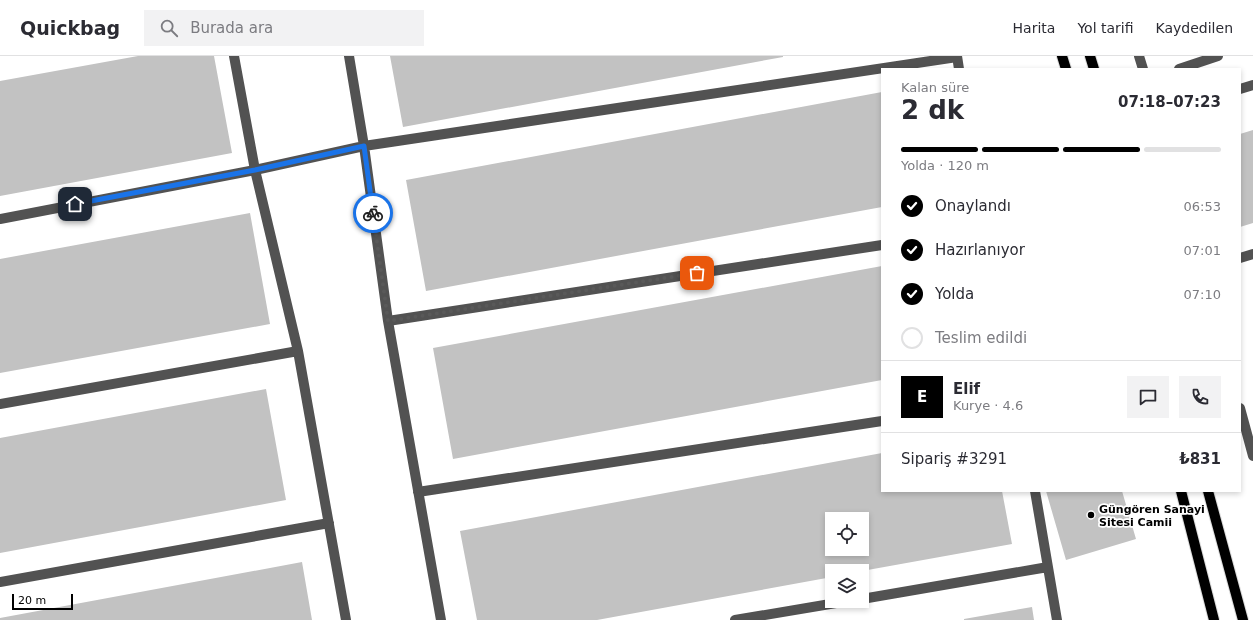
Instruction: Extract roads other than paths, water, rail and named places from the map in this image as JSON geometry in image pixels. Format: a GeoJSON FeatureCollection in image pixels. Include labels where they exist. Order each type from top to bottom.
{"type":"FeatureCollection","features":[{"type":"Feature","properties":{"kind":"main road"},"geometry":{"type":"LineString","coordinates":[[1062,56],[1066,68]]}},
{"type":"Feature","properties":{"kind":"main road"},"geometry":{"type":"LineString","coordinates":[[1090,56],[1094,68]]}},
{"type":"Feature","properties":{"kind":"main road"},"geometry":{"type":"LineString","coordinates":[[1181,492],[1214,620]]}},
{"type":"Feature","properties":{"kind":"main road"},"geometry":{"type":"LineString","coordinates":[[1208,492],[1243,620]]}},
{"type":"Feature","properties":{"kind":"street"},"geometry":{"type":"LineString","coordinates":[[234,56],[255,170],[298,351],[346,620]]}},
{"type":"Feature","properties":{"kind":"street"},"geometry":{"type":"LineString","coordinates":[[349,56],[364,146],[388,321],[441,620]]}},
{"type":"Feature","properties":{"kind":"street"},"geometry":{"type":"LineString","coordinates":[[0,219],[255,170],[364,146],[957,56],[959,68]]}},
{"type":"Feature","properties":{"kind":"street"},"geometry":{"type":"LineString","coordinates":[[1139,56],[1142,68]]}},
{"type":"Feature","properties":{"kind":"street"},"geometry":{"type":"LineString","coordinates":[[1182,68],[1218,56]]}},
{"type":"Feature","properties":{"kind":"street"},"geometry":{"type":"LineString","coordinates":[[1241,89],[1253,85]]}},
{"type":"Feature","properties":{"kind":"street"},"geometry":{"type":"LineString","coordinates":[[388,321],[881,245]]}},
{"type":"Feature","properties":{"kind":"street"},"geometry":{"type":"LineString","coordinates":[[1241,258],[1253,254]]}},
{"type":"Feature","properties":{"kind":"street"},"geometry":{"type":"LineString","coordinates":[[0,404],[298,351]]}},
{"type":"Feature","properties":{"kind":"street"},"geometry":{"type":"LineString","coordinates":[[1241,412],[1253,455]]}},
{"type":"Feature","properties":{"kind":"street"},"geometry":{"type":"LineString","coordinates":[[418,492],[881,421]]}},
{"type":"Feature","properties":{"kind":"street"},"geometry":{"type":"LineString","coordinates":[[1035,492],[1057,620]]}},
{"type":"Feature","properties":{"kind":"street"},"geometry":{"type":"LineString","coordinates":[[0,582],[329,523]]}},
{"type":"Feature","properties":{"kind":"street"},"geometry":{"type":"LineString","coordinates":[[869,598],[1048,567]]}},
{"type":"Feature","properties":{"kind":"street"},"geometry":{"type":"LineString","coordinates":[[735,620],[825,605]]}},
{"type":"Feature","properties":{"kind":"place","name":"Güngören Sanayi Sitesi Camii"},"geometry":{"type":"Point","coordinates":[1091,515]}}]}
